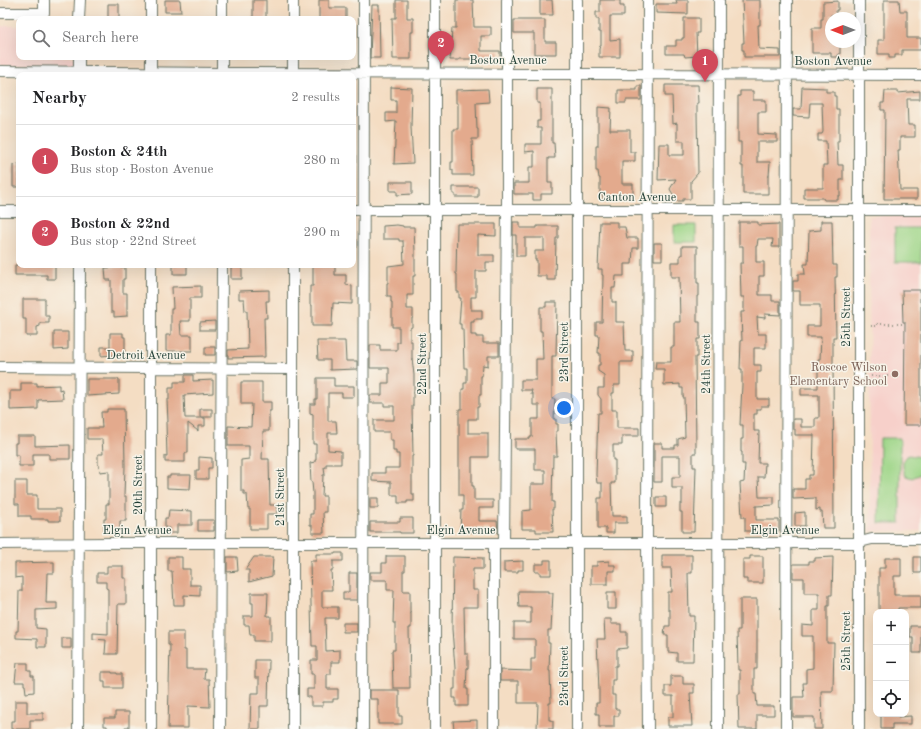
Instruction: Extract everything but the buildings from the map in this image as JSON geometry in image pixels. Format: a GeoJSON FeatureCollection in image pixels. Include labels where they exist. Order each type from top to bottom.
{"type":"FeatureCollection","features":[{"type":"Feature","properties":{"kind":"street"},"geometry":{"type":"LineString","coordinates":[[0,13],[44,13],[44,0]]}},
{"type":"Feature","properties":{"kind":"street"},"geometry":{"type":"LineString","coordinates":[[79,16],[80,0]]}},
{"type":"Feature","properties":{"kind":"street"},"geometry":{"type":"LineString","coordinates":[[151,0],[151,16]]}},
{"type":"Feature","properties":{"kind":"street"},"geometry":{"type":"LineString","coordinates":[[222,0],[222,16]]}},
{"type":"Feature","properties":{"kind":"street"},"geometry":{"type":"LineString","coordinates":[[293,0],[293,16]]}},
{"type":"Feature","properties":{"kind":"street"},"geometry":{"type":"LineString","coordinates":[[363,729],[364,0]]}},
{"type":"Feature","properties":{"kind":"street","name":"22nd Street"},"geometry":{"type":"LineString","coordinates":[[435,0],[435,729]]}},
{"type":"Feature","properties":{"kind":"street"},"geometry":{"type":"LineString","coordinates":[[494,729],[507,210],[507,0]]}},
{"type":"Feature","properties":{"kind":"street","name":"23rd Street"},"geometry":{"type":"LineString","coordinates":[[576,729],[577,0]]}},
{"type":"Feature","properties":{"kind":"street"},"geometry":{"type":"LineString","coordinates":[[648,0],[648,729]]}},
{"type":"Feature","properties":{"kind":"street","name":"24th Street"},"geometry":{"type":"LineString","coordinates":[[718,729],[719,0]]}},
{"type":"Feature","properties":{"kind":"street"},"geometry":{"type":"LineString","coordinates":[[786,729],[787,0]]}},
{"type":"Feature","properties":{"kind":"street","name":"25th Street"},"geometry":{"type":"LineString","coordinates":[[859,0],[859,729]]}},
{"type":"Feature","properties":{"kind":"street"},"geometry":{"type":"LineString","coordinates":[[79,60],[79,72]]}},
{"type":"Feature","properties":{"kind":"street"},"geometry":{"type":"LineString","coordinates":[[151,60],[151,72]]}},
{"type":"Feature","properties":{"kind":"street"},"geometry":{"type":"LineString","coordinates":[[222,60],[222,72]]}},
{"type":"Feature","properties":{"kind":"street"},"geometry":{"type":"LineString","coordinates":[[293,60],[293,72]]}},
{"type":"Feature","properties":{"kind":"street","name":"Boston Avenue"},"geometry":{"type":"LineString","coordinates":[[0,71],[40,72]]}},
{"type":"Feature","properties":{"kind":"street","name":"Boston Avenue"},"geometry":{"type":"LineString","coordinates":[[356,74],[921,74]]}},
{"type":"Feature","properties":{"kind":"street"},"geometry":{"type":"LineString","coordinates":[[0,210],[16,210]]}},
{"type":"Feature","properties":{"kind":"street","name":"Canton Avenue"},"geometry":{"type":"LineString","coordinates":[[356,210],[921,210]]}},
{"type":"Feature","properties":{"kind":"street"},"geometry":{"type":"LineString","coordinates":[[78,729],[80,268]]}},
{"type":"Feature","properties":{"kind":"street","name":"20th Street"},"geometry":{"type":"LineString","coordinates":[[151,268],[151,729]]}},
{"type":"Feature","properties":{"kind":"street"},"geometry":{"type":"LineString","coordinates":[[220,729],[222,268]]}},
{"type":"Feature","properties":{"kind":"street","name":"21st Street"},"geometry":{"type":"LineString","coordinates":[[293,268],[293,729]]}},
{"type":"Feature","properties":{"kind":"street","name":"Detroit Avenue"},"geometry":{"type":"LineString","coordinates":[[0,367],[293,369]]}},
{"type":"Feature","properties":{"kind":"street","name":"Elgin Avenue"},"geometry":{"type":"LineString","coordinates":[[0,544],[577,542],[856,543],[872,539],[921,539]]}},
{"type":"Feature","properties":{"kind":"path"},"geometry":{"type":"LineString","coordinates":[[871,326],[877,326],[877,324],[904,324]]}},
{"type":"Feature","properties":{"kind":"path"},"geometry":{"type":"LineString","coordinates":[[871,376],[903,376]]}},
{"type":"Feature","properties":{"kind":"shaded area"},"geometry":{"type":"Polygon","coordinates":[[[0,26],[16,26],[16,60],[77,60],[77,65],[0,65],[0,26]]]}},
{"type":"Feature","properties":{"kind":"shaded area","name":"Roscoe Wilson Elementary School"},"geometry":{"type":"Polygon","coordinates":[[[869,216],[921,216],[921,531],[870,531],[869,216]]]}},
{"type":"Feature","properties":{"kind":"green space"},"geometry":{"type":"Polygon","coordinates":[[[674,225],[696,225],[696,242],[674,242],[674,225]]]}},
{"type":"Feature","properties":{"kind":"green space"},"geometry":{"type":"Polygon","coordinates":[[[895,228],[921,228],[921,262],[895,262],[895,228]]]}},
{"type":"Feature","properties":{"kind":"green space"},"geometry":{"type":"Polygon","coordinates":[[[880,438],[900,438],[900,523],[879,523],[880,438]]]}},
{"type":"Feature","properties":{"kind":"green space"},"geometry":{"type":"Polygon","coordinates":[[[908,455],[921,457],[921,474],[912,478],[906,476],[903,467],[903,462],[908,455]]]}},
{"type":"Feature","properties":{"kind":"place","name":"Boston & 22nd"},"geometry":{"type":"Point","coordinates":[441,64]}},
{"type":"Feature","properties":{"kind":"place","name":"Boston & 24th"},"geometry":{"type":"Point","coordinates":[705,82]}},
{"type":"Feature","properties":{"kind":"place","name":"Roscoe Wilson Elementary School"},"geometry":{"type":"Point","coordinates":[895,374]}}]}
